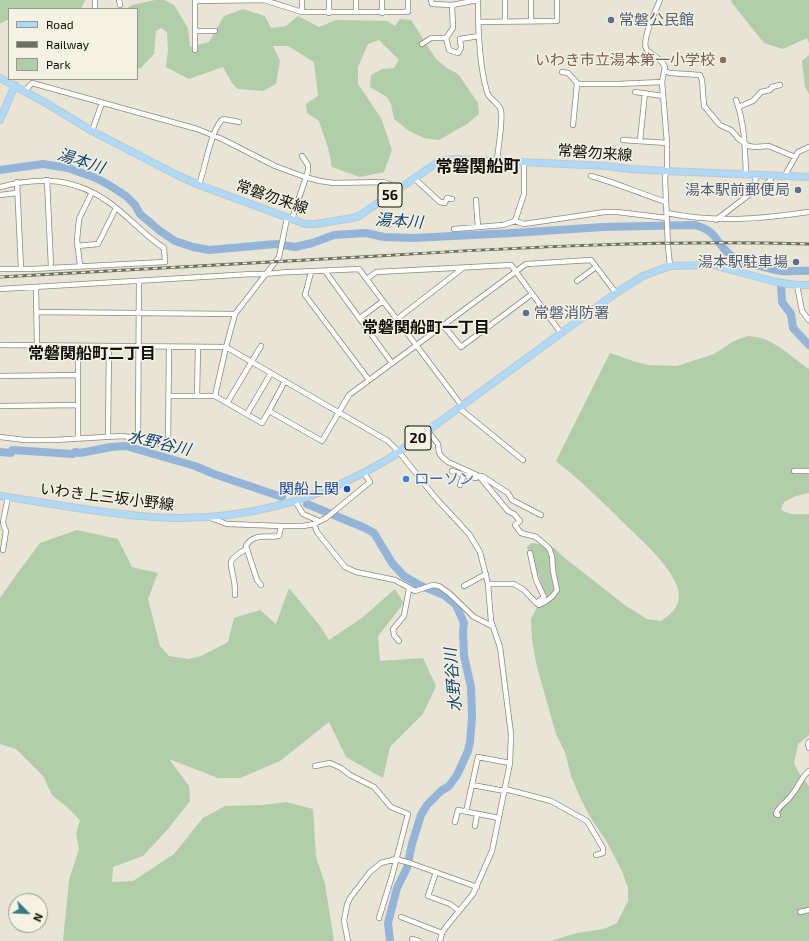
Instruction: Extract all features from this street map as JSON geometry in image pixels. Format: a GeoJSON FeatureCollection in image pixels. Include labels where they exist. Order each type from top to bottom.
{"type":"FeatureCollection","features":[{"type":"Feature","properties":{"kind":"main road","name":"常磐勿来線"},"geometry":{"type":"LineString","coordinates":[[0,78],[15,85],[92,131],[177,175],[199,185],[305,224],[315,224],[353,218],[366,212],[442,160],[458,159],[606,166],[630,169],[809,178]]}},
{"type":"Feature","properties":{"kind":"main road"},"geometry":{"type":"LineString","coordinates":[[0,120],[15,85]]}},
{"type":"Feature","properties":{"kind":"main road","name":"いわき上三坂小野線"},"geometry":{"type":"LineString","coordinates":[[0,496],[136,516],[179,518],[207,517],[253,511],[295,501],[343,483],[364,473],[399,452],[616,293],[643,276],[670,266],[713,265],[776,282],[809,285]]}},
{"type":"Feature","properties":{"kind":"street"},"geometry":{"type":"LineString","coordinates":[[195,50],[195,0],[264,0],[276,2],[302,12],[382,13],[408,12],[408,0]]}},
{"type":"Feature","properties":{"kind":"street"},"geometry":{"type":"LineString","coordinates":[[302,0],[302,12]]}},
{"type":"Feature","properties":{"kind":"street"},"geometry":{"type":"LineString","coordinates":[[329,0],[329,13]]}},
{"type":"Feature","properties":{"kind":"street"},"geometry":{"type":"LineString","coordinates":[[356,0],[356,12]]}},
{"type":"Feature","properties":{"kind":"street"},"geometry":{"type":"LineString","coordinates":[[382,0],[382,13]]}},
{"type":"Feature","properties":{"kind":"street"},"geometry":{"type":"LineString","coordinates":[[431,0],[432,4],[437,2],[452,5],[478,0],[479,36],[487,93],[498,105],[502,113],[497,161]]}},
{"type":"Feature","properties":{"kind":"street"},"geometry":{"type":"LineString","coordinates":[[505,0],[505,21]]}},
{"type":"Feature","properties":{"kind":"street"},"geometry":{"type":"LineString","coordinates":[[531,0],[531,22]]}},
{"type":"Feature","properties":{"kind":"street"},"geometry":{"type":"LineString","coordinates":[[478,22],[557,21],[557,0]]}},
{"type":"Feature","properties":{"kind":"street"},"geometry":{"type":"LineString","coordinates":[[660,0],[646,36],[645,45],[646,49],[665,65],[662,82],[667,143],[666,202],[670,266]]}},
{"type":"Feature","properties":{"kind":"street"},"geometry":{"type":"LineString","coordinates":[[452,5],[453,28],[446,38],[449,50],[458,53],[462,48],[460,39],[479,36]]}},
{"type":"Feature","properties":{"kind":"street"},"geometry":{"type":"LineString","coordinates":[[195,32],[215,31]]}},
{"type":"Feature","properties":{"kind":"street"},"geometry":{"type":"LineString","coordinates":[[422,44],[431,38],[446,38]]}},
{"type":"Feature","properties":{"kind":"street"},"geometry":{"type":"LineString","coordinates":[[665,71],[670,73],[700,75],[702,80],[704,106],[720,125],[731,130],[745,145],[755,147],[769,146],[795,157]]}},
{"type":"Feature","properties":{"kind":"street"},"geometry":{"type":"LineString","coordinates":[[562,72],[568,72],[577,84],[573,125]]}},
{"type":"Feature","properties":{"kind":"street"},"geometry":{"type":"LineString","coordinates":[[577,84],[662,82]]}},
{"type":"Feature","properties":{"kind":"street"},"geometry":{"type":"LineString","coordinates":[[25,91],[32,83],[184,125],[213,135],[275,166],[305,177],[334,183],[383,182],[388,184],[396,191]]}},
{"type":"Feature","properties":{"kind":"street"},"geometry":{"type":"LineString","coordinates":[[738,107],[753,101],[761,92],[770,90],[772,87],[780,85]]}},
{"type":"Feature","properties":{"kind":"street"},"geometry":{"type":"LineString","coordinates":[[635,92],[663,96]]}},
{"type":"Feature","properties":{"kind":"street"},"geometry":{"type":"LineString","coordinates":[[640,141],[646,93]]}},
{"type":"Feature","properties":{"kind":"street"},"geometry":{"type":"LineString","coordinates":[[736,100],[745,145],[746,175]]}},
{"type":"Feature","properties":{"kind":"street"},"geometry":{"type":"LineString","coordinates":[[92,131],[102,103]]}},
{"type":"Feature","properties":{"kind":"street"},"geometry":{"type":"LineString","coordinates":[[199,185],[213,135],[220,123],[223,119],[238,122]]}},
{"type":"Feature","properties":{"kind":"street"},"geometry":{"type":"LineString","coordinates":[[623,140],[667,143]]}},
{"type":"Feature","properties":{"kind":"street"},"geometry":{"type":"LineString","coordinates":[[784,177],[798,152],[809,147]]}},
{"type":"Feature","properties":{"kind":"street"},"geometry":{"type":"LineString","coordinates":[[215,396],[235,314],[266,275],[280,253],[284,236],[308,165],[302,156]]}},
{"type":"Feature","properties":{"kind":"street"},"geometry":{"type":"LineString","coordinates":[[515,221],[524,194],[524,162]]}},
{"type":"Feature","properties":{"kind":"street"},"geometry":{"type":"LineString","coordinates":[[591,176],[666,202]]}},
{"type":"Feature","properties":{"kind":"street"},"geometry":{"type":"LineString","coordinates":[[716,220],[754,191],[756,176]]}},
{"type":"Feature","properties":{"kind":"street"},"geometry":{"type":"LineString","coordinates":[[755,188],[760,188],[771,180],[771,176]]}},
{"type":"Feature","properties":{"kind":"street"},"geometry":{"type":"LineString","coordinates":[[414,178],[440,202],[445,203],[447,198],[452,199]]}},
{"type":"Feature","properties":{"kind":"street"},"geometry":{"type":"LineString","coordinates":[[47,180],[51,267]]}},
{"type":"Feature","properties":{"kind":"street"},"geometry":{"type":"LineString","coordinates":[[0,187],[17,182],[47,180],[72,184],[92,192],[116,208],[164,248],[165,262],[0,269]]}},
{"type":"Feature","properties":{"kind":"street"},"geometry":{"type":"LineString","coordinates":[[17,182],[21,269]]}},
{"type":"Feature","properties":{"kind":"street"},"geometry":{"type":"LineString","coordinates":[[80,266],[77,246],[79,219],[92,192]]}},
{"type":"Feature","properties":{"kind":"street"},"geometry":{"type":"LineString","coordinates":[[0,195],[17,193]]}},
{"type":"Feature","properties":{"kind":"street"},"geometry":{"type":"LineString","coordinates":[[476,200],[478,227]]}},
{"type":"Feature","properties":{"kind":"street"},"geometry":{"type":"LineString","coordinates":[[77,246],[98,244],[116,208]]}},
{"type":"Feature","properties":{"kind":"street"},"geometry":{"type":"LineString","coordinates":[[454,229],[503,225],[515,221],[524,224],[606,212],[716,220],[768,218],[809,212]]}},
{"type":"Feature","properties":{"kind":"street"},"geometry":{"type":"LineString","coordinates":[[269,411],[322,441],[349,395],[526,264],[591,260],[616,293]]}},
{"type":"Feature","properties":{"kind":"street"},"geometry":{"type":"LineString","coordinates":[[367,279],[376,272],[511,265],[561,333]]}},
{"type":"Feature","properties":{"kind":"street"},"geometry":{"type":"LineString","coordinates":[[577,281],[596,267]]}},
{"type":"Feature","properties":{"kind":"street"},"geometry":{"type":"LineString","coordinates":[[397,319],[463,268]]}},
{"type":"Feature","properties":{"kind":"street"},"geometry":{"type":"LineString","coordinates":[[0,289],[359,269],[461,407],[523,460]]}},
{"type":"Feature","properties":{"kind":"street"},"geometry":{"type":"LineString","coordinates":[[325,271],[392,362]]}},
{"type":"Feature","properties":{"kind":"street"},"geometry":{"type":"LineString","coordinates":[[311,272],[305,295],[368,380]]}},
{"type":"Feature","properties":{"kind":"street"},"geometry":{"type":"LineString","coordinates":[[138,438],[139,281]]}},
{"type":"Feature","properties":{"kind":"street"},"geometry":{"type":"LineString","coordinates":[[797,285],[802,311],[809,320]]}},
{"type":"Feature","properties":{"kind":"street"},"geometry":{"type":"LineString","coordinates":[[36,287],[37,345]]}},
{"type":"Feature","properties":{"kind":"street"},"geometry":{"type":"LineString","coordinates":[[443,325],[461,347],[532,294]]}},
{"type":"Feature","properties":{"kind":"street"},"geometry":{"type":"LineString","coordinates":[[360,318],[383,301]]}},
{"type":"Feature","properties":{"kind":"street"},"geometry":{"type":"LineString","coordinates":[[37,312],[235,314]]}},
{"type":"Feature","properties":{"kind":"street"},"geometry":{"type":"LineString","coordinates":[[0,345],[226,347],[388,441],[399,452],[434,496],[469,534],[480,552],[488,584],[492,626],[500,647],[511,734],[510,763],[492,851],[477,887],[469,900],[442,933],[440,941]]}},
{"type":"Feature","properties":{"kind":"street"},"geometry":{"type":"LineString","coordinates":[[78,346],[78,438]]}},
{"type":"Feature","properties":{"kind":"street"},"geometry":{"type":"LineString","coordinates":[[108,436],[109,346]]}},
{"type":"Feature","properties":{"kind":"street"},"geometry":{"type":"LineString","coordinates":[[228,403],[260,346]]}},
{"type":"Feature","properties":{"kind":"street"},"geometry":{"type":"LineString","coordinates":[[0,437],[25,440],[47,440],[122,436],[138,438],[168,446],[169,347]]}},
{"type":"Feature","properties":{"kind":"street"},"geometry":{"type":"LineString","coordinates":[[197,396],[198,347]]}},
{"type":"Feature","properties":{"kind":"street"},"geometry":{"type":"LineString","coordinates":[[247,414],[271,373]]}},
{"type":"Feature","properties":{"kind":"street"},"geometry":{"type":"LineString","coordinates":[[0,376],[78,375]]}},
{"type":"Feature","properties":{"kind":"street"},"geometry":{"type":"LineString","coordinates":[[169,396],[215,396],[262,423],[285,381]]}},
{"type":"Feature","properties":{"kind":"street"},"geometry":{"type":"LineString","coordinates":[[0,406],[78,406]]}},
{"type":"Feature","properties":{"kind":"street"},"geometry":{"type":"LineString","coordinates":[[428,431],[438,444],[439,453],[448,462],[482,476],[508,493],[512,500],[541,515]]}},
{"type":"Feature","properties":{"kind":"street"},"geometry":{"type":"LineString","coordinates":[[452,471],[476,478],[479,476]]}},
{"type":"Feature","properties":{"kind":"street"},"geometry":{"type":"LineString","coordinates":[[794,471],[809,471]]}},
{"type":"Feature","properties":{"kind":"street"},"geometry":{"type":"LineString","coordinates":[[207,517],[227,524],[281,526],[314,524],[326,518],[370,482],[364,473]]}},
{"type":"Feature","properties":{"kind":"street"},"geometry":{"type":"LineString","coordinates":[[460,485],[464,475]]}},
{"type":"Feature","properties":{"kind":"street"},"geometry":{"type":"LineString","coordinates":[[479,476],[508,511],[514,514],[520,521],[515,525],[521,533],[539,539],[549,548],[551,552],[552,571],[557,590],[553,597],[539,605],[524,590],[514,584],[488,584]]}},
{"type":"Feature","properties":{"kind":"street"},"geometry":{"type":"LineString","coordinates":[[3,550],[6,531],[4,522],[8,497]]}},
{"type":"Feature","properties":{"kind":"street"},"geometry":{"type":"LineString","coordinates":[[295,501],[303,514],[320,521]]}},
{"type":"Feature","properties":{"kind":"street"},"geometry":{"type":"LineString","coordinates":[[314,524],[317,532],[345,567],[356,572],[395,580],[415,591],[436,585],[443,588],[474,617],[492,626]]}},
{"type":"Feature","properties":{"kind":"street"},"geometry":{"type":"LineString","coordinates":[[261,585],[257,580],[246,549],[248,543],[255,537],[279,536],[281,526]]}},
{"type":"Feature","properties":{"kind":"street"},"geometry":{"type":"LineString","coordinates":[[235,595],[234,581],[230,564],[234,556],[246,549]]}},
{"type":"Feature","properties":{"kind":"street"},"geometry":{"type":"LineString","coordinates":[[530,553],[536,580],[544,596],[536,603]]}},
{"type":"Feature","properties":{"kind":"street"},"geometry":{"type":"LineString","coordinates":[[464,586],[486,574]]}},
{"type":"Feature","properties":{"kind":"street"},"geometry":{"type":"LineString","coordinates":[[399,642],[394,635],[393,629],[404,616],[409,588]]}},
{"type":"Feature","properties":{"kind":"street"},"geometry":{"type":"LineString","coordinates":[[809,742],[809,748]]}},
{"type":"Feature","properties":{"kind":"street"},"geometry":{"type":"LineString","coordinates":[[466,812],[478,757],[510,763]]}},
{"type":"Feature","properties":{"kind":"street"},"geometry":{"type":"LineString","coordinates":[[315,766],[330,763],[341,768],[350,775],[374,787],[391,807],[408,814],[379,918]]}},
{"type":"Feature","properties":{"kind":"street"},"geometry":{"type":"LineString","coordinates":[[778,815],[776,814],[776,811],[791,797],[802,778],[809,771]]}},
{"type":"Feature","properties":{"kind":"street"},"geometry":{"type":"LineString","coordinates":[[472,785],[505,790],[551,801],[587,821],[603,848],[603,853],[596,855]]}},
{"type":"Feature","properties":{"kind":"street"},"geometry":{"type":"LineString","coordinates":[[455,822],[458,810],[499,818]]}},
{"type":"Feature","properties":{"kind":"street"},"geometry":{"type":"LineString","coordinates":[[474,826],[477,814]]}},
{"type":"Feature","properties":{"kind":"street"},"geometry":{"type":"LineString","coordinates":[[348,941],[344,921],[344,912],[350,898],[374,867],[381,863],[396,859],[409,862],[477,887]]}},
{"type":"Feature","properties":{"kind":"street"},"geometry":{"type":"LineString","coordinates":[[436,872],[428,896],[450,904],[459,911]]}},
{"type":"Feature","properties":{"kind":"street"},"geometry":{"type":"LineString","coordinates":[[800,912],[809,910]]}},
{"type":"Feature","properties":{"kind":"street"},"geometry":{"type":"LineString","coordinates":[[401,917],[442,933]]}},
{"type":"Feature","properties":{"kind":"street"},"geometry":{"type":"LineString","coordinates":[[412,939],[419,941]]}},
{"type":"Feature","properties":{"kind":"green space"},"geometry":{"type":"Polygon","coordinates":[[[0,0],[85,0],[81,8],[8,8],[8,20],[0,24],[0,0]]]}},
{"type":"Feature","properties":{"kind":"green space"},"geometry":{"type":"Polygon","coordinates":[[[155,0],[164,0],[174,5],[188,28],[190,47],[209,42],[224,16],[243,9],[265,16],[271,28],[286,26],[298,16],[319,27],[336,20],[387,21],[395,26],[400,19],[411,20],[436,59],[447,68],[458,74],[478,103],[479,114],[467,124],[439,140],[424,138],[409,131],[394,119],[391,104],[387,97],[370,87],[371,75],[382,69],[394,68],[399,60],[379,40],[368,44],[358,67],[358,84],[381,118],[392,150],[384,172],[360,177],[332,167],[328,148],[319,121],[307,113],[306,104],[318,96],[314,62],[288,46],[273,46],[280,61],[276,84],[263,91],[238,89],[232,83],[223,67],[189,79],[166,67],[168,50],[167,32],[161,28],[156,31],[154,54],[142,67],[138,69],[138,8],[128,8],[132,5],[155,0]]]}},
{"type":"Feature","properties":{"kind":"green space"},"geometry":{"type":"Polygon","coordinates":[[[731,0],[809,0],[809,43],[807,38],[783,49],[764,43],[731,0]]]}},
{"type":"Feature","properties":{"kind":"green space"},"geometry":{"type":"Polygon","coordinates":[[[809,55],[809,94],[805,87],[802,61],[809,55]]]}},
{"type":"Feature","properties":{"kind":"green space"},"geometry":{"type":"Polygon","coordinates":[[[748,336],[757,337],[773,343],[809,369],[809,493],[796,496],[784,502],[781,509],[790,514],[809,514],[809,735],[798,744],[794,763],[799,773],[809,786],[809,941],[551,941],[577,933],[604,929],[617,923],[628,901],[628,888],[622,871],[608,844],[589,815],[580,797],[571,776],[565,752],[556,734],[537,667],[532,640],[531,619],[541,600],[542,587],[538,573],[530,560],[527,547],[532,543],[547,545],[554,548],[626,606],[647,619],[661,621],[669,615],[676,608],[679,599],[678,589],[670,572],[641,540],[584,485],[556,461],[610,353],[649,365],[677,366],[714,354],[734,341],[748,336]]]}},
{"type":"Feature","properties":{"kind":"green space"},"geometry":{"type":"Polygon","coordinates":[[[77,530],[118,539],[132,567],[158,573],[148,599],[160,646],[169,656],[188,659],[201,656],[228,642],[234,618],[260,610],[276,624],[289,588],[320,626],[329,640],[363,617],[395,589],[404,603],[378,636],[380,661],[423,658],[436,686],[423,714],[390,747],[383,778],[346,757],[329,722],[280,761],[240,778],[218,778],[169,759],[189,786],[190,801],[168,829],[143,856],[113,867],[112,882],[133,881],[174,854],[203,818],[225,806],[263,805],[286,802],[313,809],[316,857],[325,884],[334,941],[63,941],[69,880],[79,849],[76,834],[80,820],[52,795],[43,776],[16,749],[0,744],[0,598],[40,543],[77,530]]]}},
{"type":"Feature","properties":{"kind":"waterway","name":"湯本川"},"geometry":{"type":"LineString","coordinates":[[0,170],[43,164],[68,168],[96,178],[126,196],[135,205],[140,214],[160,231],[175,241],[209,250],[276,244],[295,247],[334,235],[366,233],[384,237],[413,238],[603,227],[695,225],[708,230],[728,253],[745,262],[781,271],[809,271]]}},
{"type":"Feature","properties":{"kind":"waterway"},"geometry":{"type":"LineString","coordinates":[[781,286],[782,302],[791,314],[793,328],[809,345]]}},
{"type":"Feature","properties":{"kind":"waterway","name":"水野谷川"},"geometry":{"type":"LineString","coordinates":[[0,452],[11,453],[12,450],[73,454],[75,452],[80,453],[111,447],[126,446],[195,466],[282,497]]}},
{"type":"Feature","properties":{"kind":"waterway","name":"水野谷川"},"geometry":{"type":"LineString","coordinates":[[307,504],[374,533],[392,563],[404,576],[419,585],[444,595],[456,605],[464,623],[464,656],[471,687],[472,717],[468,751],[457,775],[449,786],[441,791],[427,805],[421,815],[412,844],[407,868],[397,888],[388,923],[390,941]]}},
{"type":"Feature","properties":{"kind":"railway"},"geometry":{"type":"LineString","coordinates":[[0,277],[540,247],[701,243],[809,244]]}},
{"type":"Feature","properties":{"kind":"place","name":"常磐公民館"},"geometry":{"type":"Point","coordinates":[611,20]}},
{"type":"Feature","properties":{"kind":"place","name":"いわき市立湯本第一小学校"},"geometry":{"type":"Point","coordinates":[723,60]}},
{"type":"Feature","properties":{"kind":"place","name":"湯本駅前郵便局"},"geometry":{"type":"Point","coordinates":[798,190]}},
{"type":"Feature","properties":{"kind":"place","name":"湯本駅駐車場"},"geometry":{"type":"Point","coordinates":[796,262]}},
{"type":"Feature","properties":{"kind":"place","name":"常磐消防署"},"geometry":{"type":"Point","coordinates":[526,313]}},
{"type":"Feature","properties":{"kind":"place","name":"ローソン"},"geometry":{"type":"Point","coordinates":[406,479]}},
{"type":"Feature","properties":{"kind":"place","name":"関船上関"},"geometry":{"type":"Point","coordinates":[347,489]}},
{"type":"Feature","properties":{"kind":"district","name":"常磐関船町"},"geometry":{"type":"Point","coordinates":[478,166]}},
{"type":"Feature","properties":{"kind":"district","name":"常磐関船町一丁目"},"geometry":{"type":"Point","coordinates":[426,328]}},
{"type":"Feature","properties":{"kind":"district","name":"常磐関船町二丁目"},"geometry":{"type":"Point","coordinates":[92,354]}}]}
